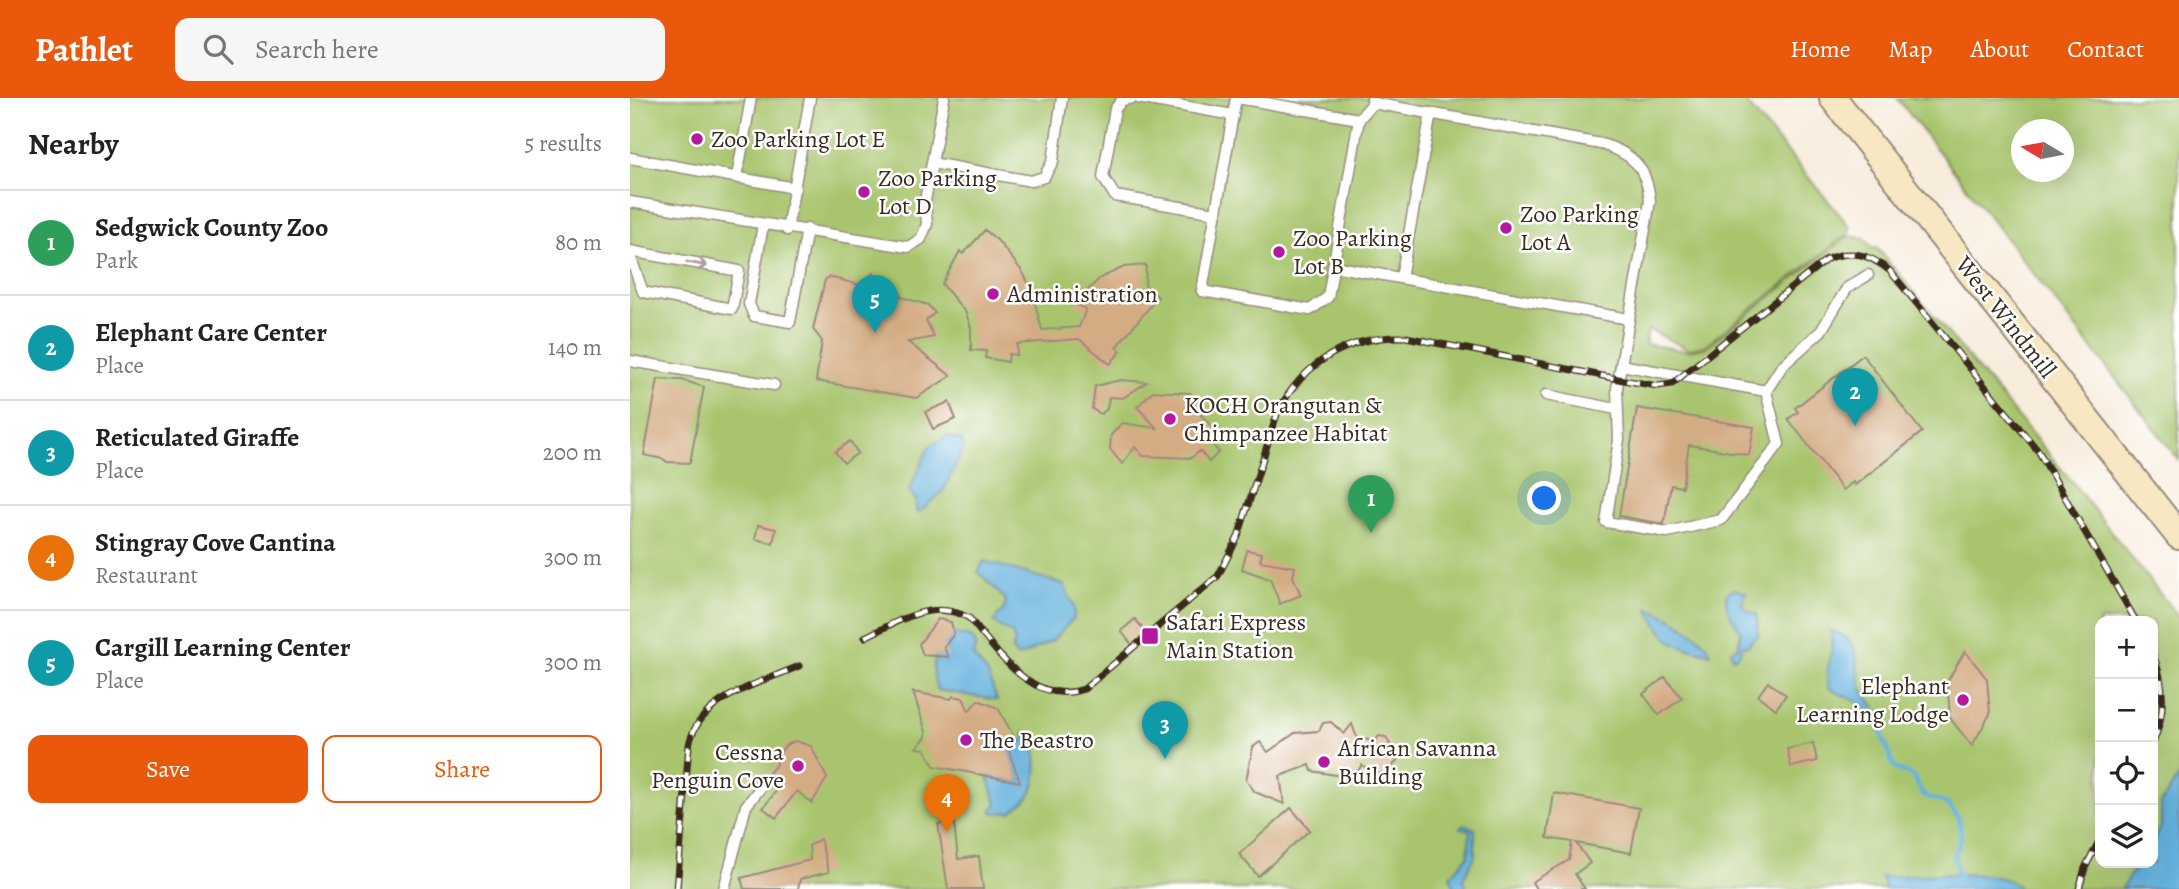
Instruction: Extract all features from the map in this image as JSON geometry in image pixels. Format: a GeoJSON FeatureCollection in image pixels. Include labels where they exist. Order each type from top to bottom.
{"type":"FeatureCollection","features":[{"type":"Feature","properties":{"kind":"street","name":"West Windmill"},"geometry":{"type":"LineString","coordinates":[[1833,98],[2179,536]]}},
{"type":"Feature","properties":{"kind":"lane"},"geometry":{"type":"LineString","coordinates":[[737,177],[751,98]]}},
{"type":"Feature","properties":{"kind":"lane"},"geometry":{"type":"LineString","coordinates":[[787,230],[810,98]]}},
{"type":"Feature","properties":{"kind":"lane"},"geometry":{"type":"LineString","coordinates":[[630,202],[787,230],[807,229],[908,247],[921,239],[927,224],[925,201],[944,98]]}},
{"type":"Feature","properties":{"kind":"lane"},"geometry":{"type":"LineString","coordinates":[[932,163],[1031,181],[1044,177],[1053,161],[1062,98]]}},
{"type":"Feature","properties":{"kind":"lane"},"geometry":{"type":"LineString","coordinates":[[1132,98],[1122,100],[1115,109],[1103,177],[1107,188],[1115,196],[1216,213]]}},
{"type":"Feature","properties":{"kind":"lane"},"geometry":{"type":"LineString","coordinates":[[1138,98],[1233,115]]}},
{"type":"Feature","properties":{"kind":"lane"},"geometry":{"type":"LineString","coordinates":[[1359,119],[1277,102],[1237,98],[1202,291],[1310,310],[1328,297],[1359,119],[1372,100],[1622,150],[1636,161],[1646,175],[1650,201],[1621,365],[1616,409],[1619,440],[1605,522],[1667,532],[1721,520],[1779,444],[1766,391],[1782,366],[1821,331],[1847,288],[1868,275]]}},
{"type":"Feature","properties":{"kind":"lane"},"geometry":{"type":"LineString","coordinates":[[1401,278],[1431,113]]}},
{"type":"Feature","properties":{"kind":"lane"},"geometry":{"type":"LineString","coordinates":[[630,158],[795,188]]}},
{"type":"Feature","properties":{"kind":"lane"},"geometry":{"type":"LineString","coordinates":[[763,226],[749,304],[754,316],[790,323],[807,229]]}},
{"type":"Feature","properties":{"kind":"lane"},"geometry":{"type":"LineString","coordinates":[[630,253],[739,271],[732,309],[643,292],[630,253]]}},
{"type":"Feature","properties":{"kind":"lane"},"geometry":{"type":"LineString","coordinates":[[1333,266],[1629,319]]}},
{"type":"Feature","properties":{"kind":"lane"},"geometry":{"type":"LineString","coordinates":[[735,290],[751,293]]}},
{"type":"Feature","properties":{"kind":"lane"},"geometry":{"type":"LineString","coordinates":[[630,361],[774,385]]}},
{"type":"Feature","properties":{"kind":"lane"},"geometry":{"type":"LineString","coordinates":[[1621,365],[1766,391]]}},
{"type":"Feature","properties":{"kind":"lane"},"geometry":{"type":"LineString","coordinates":[[1546,396],[1616,409]]}},
{"type":"Feature","properties":{"kind":"lane"},"geometry":{"type":"LineString","coordinates":[[724,889],[746,806],[761,787]]}},
{"type":"Feature","properties":{"kind":"green space"},"geometry":{"type":"Polygon","coordinates":[[[630,98],[1742,98],[1850,227],[1849,233],[1704,346],[1688,349],[1648,329],[1645,344],[1688,351],[1705,348],[1848,236],[1864,238],[1872,248],[1877,248],[2072,482],[2179,618],[2179,889],[630,889],[630,98]]]}},
{"type":"Feature","properties":{"kind":"green space"},"geometry":{"type":"Polygon","coordinates":[[[1897,98],[2179,98],[2179,460],[1897,98]]]}},
{"type":"Feature","properties":{"kind":"water"},"geometry":{"type":"Polygon","coordinates":[[[947,436],[962,441],[964,448],[943,491],[920,512],[916,512],[916,500],[909,491],[929,447],[947,436]]]}},
{"type":"Feature","properties":{"kind":"water"},"geometry":{"type":"Polygon","coordinates":[[[984,561],[1063,584],[1074,606],[1074,618],[1052,641],[1018,657],[1012,650],[1015,641],[1012,634],[993,622],[1004,609],[1006,600],[978,572],[984,561]]]}},
{"type":"Feature","properties":{"kind":"water"},"geometry":{"type":"Polygon","coordinates":[[[1735,589],[1746,593],[1742,604],[1746,610],[1757,614],[1758,637],[1754,637],[1749,645],[1742,646],[1739,655],[1733,658],[1731,651],[1738,647],[1741,632],[1726,604],[1726,598],[1727,592],[1735,589]]]}},
{"type":"Feature","properties":{"kind":"water"},"geometry":{"type":"Polygon","coordinates":[[[1648,609],[1663,614],[1693,633],[1708,647],[1711,654],[1672,641],[1661,630],[1648,609]]]}},
{"type":"Feature","properties":{"kind":"water"},"geometry":{"type":"Polygon","coordinates":[[[1830,631],[1840,634],[1852,644],[1857,657],[1861,687],[1877,711],[1870,712],[1861,704],[1829,688],[1827,674],[1832,646],[1830,631]]]}},
{"type":"Feature","properties":{"kind":"water"},"geometry":{"type":"Polygon","coordinates":[[[954,634],[971,637],[976,644],[973,656],[988,674],[997,700],[937,690],[933,665],[954,634]]]}},
{"type":"Feature","properties":{"kind":"water"},"geometry":{"type":"Polygon","coordinates":[[[1026,731],[1031,737],[1036,754],[1032,790],[1029,797],[1011,812],[993,813],[991,810],[997,805],[988,776],[1020,782],[1007,747],[1015,737],[1022,742],[1027,736],[1023,733],[1026,731]]]}},
{"type":"Feature","properties":{"kind":"water"},"geometry":{"type":"Polygon","coordinates":[[[2179,776],[2179,889],[2121,889],[2135,868],[2158,868],[2161,803],[2179,776]]]}},
{"type":"Feature","properties":{"kind":"water"},"geometry":{"type":"Polygon","coordinates":[[[1464,824],[1475,829],[1475,856],[1463,879],[1467,889],[1455,889],[1450,876],[1468,856],[1470,830],[1460,828],[1464,824]]]}},
{"type":"Feature","properties":{"kind":"water"},"geometry":{"type":"Polygon","coordinates":[[[1942,874],[1995,877],[2014,883],[2020,889],[1885,889],[1881,877],[1942,874]]]}},
{"type":"Feature","properties":{"kind":"building"},"geometry":{"type":"Polygon","coordinates":[[[985,230],[998,241],[1022,271],[1031,288],[1042,330],[1079,327],[1086,309],[1077,305],[1083,295],[1100,278],[1124,267],[1146,265],[1145,285],[1158,297],[1116,347],[1121,351],[1110,364],[1079,339],[1017,344],[1017,355],[1009,354],[1008,362],[985,358],[986,351],[971,350],[971,328],[966,313],[942,284],[960,251],[963,254],[985,230]]]}},
{"type":"Feature","properties":{"kind":"building"},"geometry":{"type":"Polygon","coordinates":[[[873,273],[877,288],[885,285],[888,296],[900,292],[901,297],[928,305],[935,313],[926,320],[934,337],[908,342],[951,376],[916,398],[816,381],[822,341],[813,329],[825,280],[829,277],[860,285],[873,273]]]}},
{"type":"Feature","properties":{"kind":"building"},"geometry":{"type":"Polygon","coordinates":[[[1863,355],[1922,432],[1855,485],[1853,482],[1843,490],[1788,419],[1798,412],[1795,408],[1863,355]]]}},
{"type":"Feature","properties":{"kind":"building"},"geometry":{"type":"Polygon","coordinates":[[[658,379],[682,380],[704,387],[690,463],[667,462],[644,455],[658,379]]]}},
{"type":"Feature","properties":{"kind":"building"},"geometry":{"type":"Polygon","coordinates":[[[1121,380],[1147,382],[1123,398],[1109,397],[1107,409],[1101,414],[1092,409],[1095,386],[1121,380]]]}},
{"type":"Feature","properties":{"kind":"building","name":"KOCH Orangutan & Chimpanzee Habitat"},"geometry":{"type":"Polygon","coordinates":[[[1153,391],[1190,393],[1202,406],[1197,411],[1218,432],[1209,441],[1219,452],[1209,462],[1200,451],[1191,458],[1143,456],[1135,447],[1122,464],[1110,449],[1111,435],[1122,423],[1157,428],[1137,407],[1153,391]]]}},
{"type":"Feature","properties":{"kind":"building"},"geometry":{"type":"Polygon","coordinates":[[[949,402],[956,419],[933,429],[925,412],[949,402]]]}},
{"type":"Feature","properties":{"kind":"building"},"geometry":{"type":"Polygon","coordinates":[[[1637,408],[1754,427],[1749,455],[1689,445],[1682,487],[1671,485],[1664,524],[1619,516],[1637,408]]]}},
{"type":"Feature","properties":{"kind":"building"},"geometry":{"type":"Polygon","coordinates":[[[850,441],[858,453],[844,463],[835,452],[850,441]]]}},
{"type":"Feature","properties":{"kind":"building"},"geometry":{"type":"Polygon","coordinates":[[[758,525],[776,529],[773,543],[755,539],[758,525]]]}},
{"type":"Feature","properties":{"kind":"building"},"geometry":{"type":"Polygon","coordinates":[[[1247,550],[1262,553],[1260,561],[1295,567],[1293,577],[1301,595],[1280,604],[1270,579],[1242,569],[1247,550]]]}},
{"type":"Feature","properties":{"kind":"building"},"geometry":{"type":"Polygon","coordinates":[[[938,619],[951,622],[954,634],[944,647],[948,657],[923,655],[919,644],[938,619]]]}},
{"type":"Feature","properties":{"kind":"building"},"geometry":{"type":"Polygon","coordinates":[[[1135,619],[1147,633],[1132,645],[1121,631],[1135,619]]]}},
{"type":"Feature","properties":{"kind":"building","name":"Elephant Learning Lodge"},"geometry":{"type":"Polygon","coordinates":[[[1965,651],[1987,679],[1990,714],[1972,746],[1950,718],[1947,682],[1965,651]]]}},
{"type":"Feature","properties":{"kind":"building"},"geometry":{"type":"Polygon","coordinates":[[[1665,677],[1682,698],[1659,715],[1643,694],[1665,677]]]}},
{"type":"Feature","properties":{"kind":"building"},"geometry":{"type":"Polygon","coordinates":[[[1768,682],[1786,695],[1776,709],[1758,696],[1768,682]]]}},
{"type":"Feature","properties":{"kind":"building","name":"The Beastro"},"geometry":{"type":"Polygon","coordinates":[[[913,692],[951,699],[953,696],[963,698],[969,711],[978,700],[998,708],[1013,735],[1006,743],[1020,782],[934,766],[925,749],[916,748],[926,737],[926,732],[913,692]]]}},
{"type":"Feature","properties":{"kind":"building","name":"African Savanna Building"},"geometry":{"type":"Polygon","coordinates":[[[1331,722],[1344,734],[1352,724],[1357,738],[1375,741],[1379,736],[1386,737],[1398,759],[1385,777],[1362,765],[1353,778],[1312,771],[1310,765],[1280,776],[1284,804],[1255,792],[1246,780],[1253,747],[1260,742],[1268,752],[1295,733],[1319,731],[1323,723],[1331,722]]]}},
{"type":"Feature","properties":{"kind":"building"},"geometry":{"type":"Polygon","coordinates":[[[795,741],[811,746],[827,778],[812,803],[797,791],[776,818],[763,808],[777,790],[764,780],[776,764],[778,754],[786,745],[795,741]]]}},
{"type":"Feature","properties":{"kind":"building"},"geometry":{"type":"Polygon","coordinates":[[[1813,743],[1817,761],[1791,767],[1787,749],[1813,743]]]}},
{"type":"Feature","properties":{"kind":"building"},"geometry":{"type":"Polygon","coordinates":[[[1554,793],[1639,808],[1631,853],[1576,843],[1590,863],[1575,874],[1585,889],[1536,889],[1532,882],[1569,860],[1572,842],[1547,838],[1554,793]]]}},
{"type":"Feature","properties":{"kind":"building"},"geometry":{"type":"Polygon","coordinates":[[[1291,808],[1310,830],[1258,876],[1239,854],[1291,808]]]}},
{"type":"Feature","properties":{"kind":"building"},"geometry":{"type":"Polygon","coordinates":[[[954,823],[958,859],[979,856],[983,889],[948,889],[938,824],[954,823]]]}},
{"type":"Feature","properties":{"kind":"building"},"geometry":{"type":"Polygon","coordinates":[[[820,839],[829,872],[800,879],[798,889],[744,889],[741,878],[810,860],[809,846],[820,839]]]}},
{"type":"Feature","properties":{"kind":"waterway"},"geometry":{"type":"LineString","coordinates":[[1874,712],[1894,768],[1913,776],[1923,795],[1948,804],[1959,819],[1961,837],[1954,858],[1959,875]]}},
{"type":"Feature","properties":{"kind":"railway"},"geometry":{"type":"LineString","coordinates":[[865,637],[916,614],[942,610],[955,612],[969,618],[1004,660],[1032,683],[1065,693],[1084,689],[1218,576],[1238,537],[1278,411],[1302,378],[1331,354],[1366,341],[1406,337],[1657,386],[1672,384],[1827,259],[1844,254],[1867,257],[1890,271],[2039,452],[2133,616]]}},
{"type":"Feature","properties":{"kind":"railway"},"geometry":{"type":"LineString","coordinates":[[677,889],[689,745],[695,729],[705,715],[733,694],[799,666]]}},
{"type":"Feature","properties":{"kind":"railway"},"geometry":{"type":"LineString","coordinates":[[2153,742],[2162,709],[2162,688],[2158,670]]}},
{"type":"Feature","properties":{"kind":"railway"},"geometry":{"type":"LineString","coordinates":[[2079,889],[2085,868],[2095,849]]}},
{"type":"Feature","properties":{"kind":"place","name":"Zoo Parking Lot E"},"geometry":{"type":"Point","coordinates":[697,139]}},
{"type":"Feature","properties":{"kind":"place","name":"Zoo Parking Lot D"},"geometry":{"type":"Point","coordinates":[864,192]}},
{"type":"Feature","properties":{"kind":"place","name":"Zoo Parking Lot A"},"geometry":{"type":"Point","coordinates":[1506,228]}},
{"type":"Feature","properties":{"kind":"place","name":"Zoo Parking Lot B"},"geometry":{"type":"Point","coordinates":[1279,252]}},
{"type":"Feature","properties":{"kind":"place","name":"Administration"},"geometry":{"type":"Point","coordinates":[993,294]}},
{"type":"Feature","properties":{"kind":"place","name":"Cargill Learning Center"},"geometry":{"type":"Point","coordinates":[875,333]}},
{"type":"Feature","properties":{"kind":"place","name":"KOCH Orangutan & Chimpanzee Habitat"},"geometry":{"type":"Point","coordinates":[1170,419]}},
{"type":"Feature","properties":{"kind":"place","name":"Elephant Care Center"},"geometry":{"type":"Point","coordinates":[1855,426]}},
{"type":"Feature","properties":{"kind":"place","name":"Sedgwick County Zoo"},"geometry":{"type":"Point","coordinates":[1371,533]}},
{"type":"Feature","properties":{"kind":"place","name":"Safari Express Main Station"},"geometry":{"type":"Point","coordinates":[1150,636]}},
{"type":"Feature","properties":{"kind":"place","name":"Elephant Learning Lodge"},"geometry":{"type":"Point","coordinates":[1963,700]}},
{"type":"Feature","properties":{"kind":"place","name":"The Beastro"},"geometry":{"type":"Point","coordinates":[966,740]}},
{"type":"Feature","properties":{"kind":"place","name":"Reticulated Giraffe"},"geometry":{"type":"Point","coordinates":[1165,759]}},
{"type":"Feature","properties":{"kind":"place","name":"African Savanna Building"},"geometry":{"type":"Point","coordinates":[1324,762]}},
{"type":"Feature","properties":{"kind":"place","name":"Cessna Penguin Cove"},"geometry":{"type":"Point","coordinates":[798,766]}},
{"type":"Feature","properties":{"kind":"place","name":"Stingray Cove Cantina"},"geometry":{"type":"Point","coordinates":[947,832]}}]}
